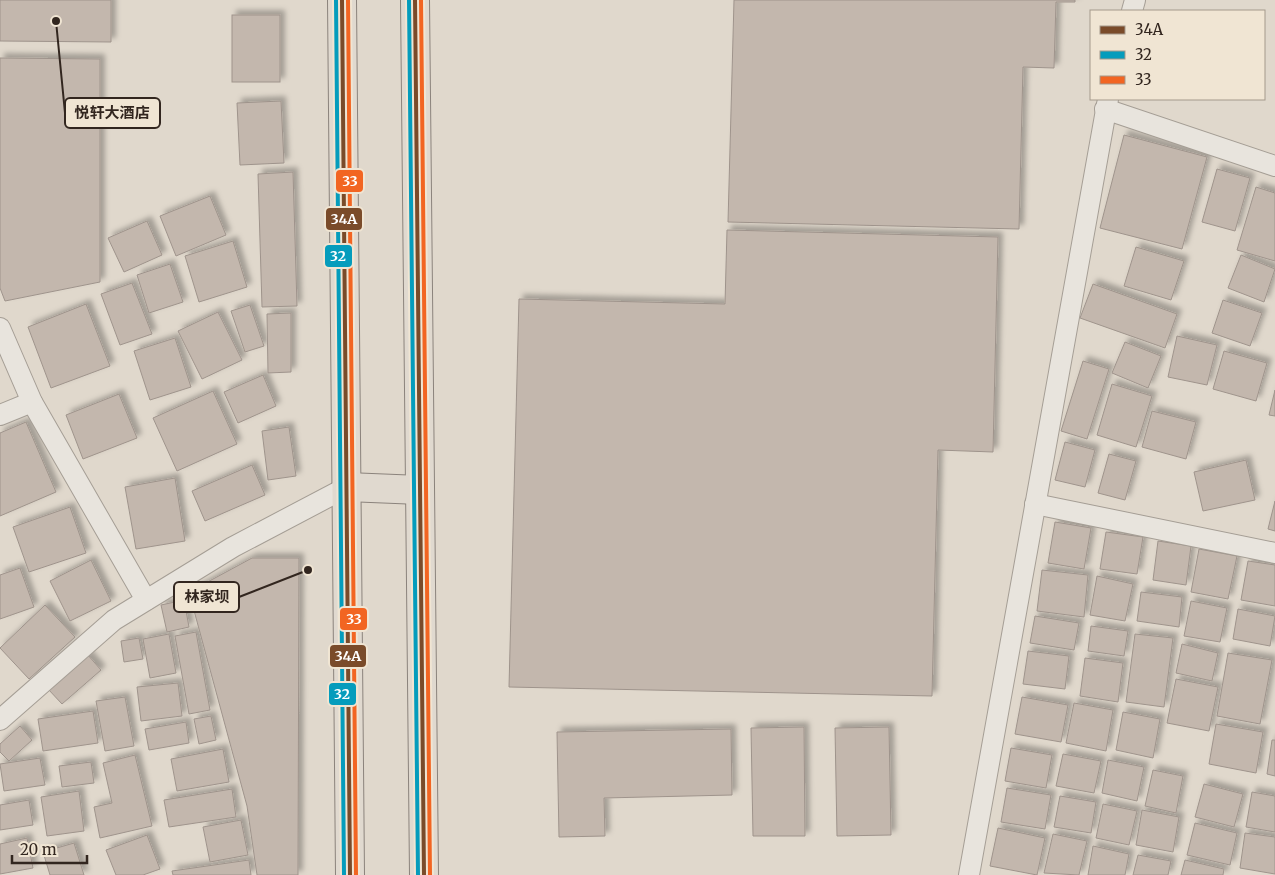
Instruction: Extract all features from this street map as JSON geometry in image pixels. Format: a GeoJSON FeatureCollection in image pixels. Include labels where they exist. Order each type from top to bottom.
{"type":"FeatureCollection","features":[{"type":"Feature","properties":{"kind":"main road"},"geometry":{"type":"LineString","coordinates":[[342,0],[350,875]]}},
{"type":"Feature","properties":{"kind":"main road"},"geometry":{"type":"LineString","coordinates":[[415,0],[424,875]]}},
{"type":"Feature","properties":{"kind":"main road"},"geometry":{"type":"LineString","coordinates":[[347,487],[420,490]]}},
{"type":"Feature","properties":{"kind":"street"},"geometry":{"type":"LineString","coordinates":[[968,875],[1107,104],[1275,166]]}},
{"type":"Feature","properties":{"kind":"street"},"geometry":{"type":"LineString","coordinates":[[0,328],[32,402],[146,600]]}},
{"type":"Feature","properties":{"kind":"street"},"geometry":{"type":"LineString","coordinates":[[0,415],[32,402]]}},
{"type":"Feature","properties":{"kind":"street"},"geometry":{"type":"LineString","coordinates":[[0,720],[114,620],[234,547],[347,487]]}},
{"type":"Feature","properties":{"kind":"street"},"geometry":{"type":"LineString","coordinates":[[1035,504],[1275,553]]}},
{"type":"Feature","properties":{"kind":"building"},"geometry":{"type":"Polygon","coordinates":[[[0,0],[111,0],[111,42],[0,41],[0,0]]]}},
{"type":"Feature","properties":{"kind":"building"},"geometry":{"type":"Polygon","coordinates":[[[734,0],[1075,0],[1075,2],[1056,2],[1054,68],[1023,67],[1019,229],[728,222],[734,0]]]}},
{"type":"Feature","properties":{"kind":"building"},"geometry":{"type":"Polygon","coordinates":[[[232,15],[280,15],[280,82],[232,82],[232,15]]]}},
{"type":"Feature","properties":{"kind":"building"},"geometry":{"type":"Polygon","coordinates":[[[0,58],[100,59],[100,282],[5,301],[0,288],[0,58]]]}},
{"type":"Feature","properties":{"kind":"building"},"geometry":{"type":"Polygon","coordinates":[[[281,101],[284,163],[240,165],[237,103],[281,101]]]}},
{"type":"Feature","properties":{"kind":"building"},"geometry":{"type":"Polygon","coordinates":[[[1124,135],[1207,157],[1182,249],[1100,228],[1124,135]]]}},
{"type":"Feature","properties":{"kind":"building"},"geometry":{"type":"Polygon","coordinates":[[[1217,169],[1250,178],[1235,231],[1202,222],[1217,169]]]}},
{"type":"Feature","properties":{"kind":"building"},"geometry":{"type":"Polygon","coordinates":[[[293,172],[297,306],[262,307],[258,174],[293,172]]]}},
{"type":"Feature","properties":{"kind":"building"},"geometry":{"type":"Polygon","coordinates":[[[1256,187],[1275,193],[1275,261],[1237,250],[1256,187]]]}},
{"type":"Feature","properties":{"kind":"building"},"geometry":{"type":"Polygon","coordinates":[[[210,196],[226,235],[176,256],[160,216],[210,196]]]}},
{"type":"Feature","properties":{"kind":"building"},"geometry":{"type":"Polygon","coordinates":[[[147,221],[162,255],[124,272],[108,238],[147,221]]]}},
{"type":"Feature","properties":{"kind":"building"},"geometry":{"type":"Polygon","coordinates":[[[727,230],[998,237],[993,452],[938,450],[932,696],[509,687],[519,299],[725,304],[727,230]]]}},
{"type":"Feature","properties":{"kind":"building"},"geometry":{"type":"Polygon","coordinates":[[[233,241],[247,287],[199,302],[185,256],[233,241]]]}},
{"type":"Feature","properties":{"kind":"building"},"geometry":{"type":"Polygon","coordinates":[[[1136,247],[1184,261],[1171,300],[1124,286],[1136,247]]]}},
{"type":"Feature","properties":{"kind":"building"},"geometry":{"type":"Polygon","coordinates":[[[1241,255],[1275,269],[1264,302],[1228,288],[1241,255]]]}},
{"type":"Feature","properties":{"kind":"building"},"geometry":{"type":"Polygon","coordinates":[[[170,264],[183,302],[149,313],[137,275],[170,264]]]}},
{"type":"Feature","properties":{"kind":"building"},"geometry":{"type":"Polygon","coordinates":[[[132,283],[152,334],[120,345],[101,294],[132,283]]]}},
{"type":"Feature","properties":{"kind":"building"},"geometry":{"type":"Polygon","coordinates":[[[1093,284],[1177,314],[1165,348],[1080,318],[1093,284]]]}},
{"type":"Feature","properties":{"kind":"building"},"geometry":{"type":"Polygon","coordinates":[[[1223,300],[1262,313],[1250,346],[1212,333],[1223,300]]]}},
{"type":"Feature","properties":{"kind":"building"},"geometry":{"type":"Polygon","coordinates":[[[86,304],[110,366],[51,388],[28,327],[86,304]]]}},
{"type":"Feature","properties":{"kind":"building"},"geometry":{"type":"Polygon","coordinates":[[[250,305],[264,346],[245,352],[231,311],[250,305]]]}},
{"type":"Feature","properties":{"kind":"building"},"geometry":{"type":"Polygon","coordinates":[[[218,312],[242,360],[202,379],[178,331],[218,312]]]}},
{"type":"Feature","properties":{"kind":"building"},"geometry":{"type":"Polygon","coordinates":[[[291,313],[291,372],[268,373],[267,314],[291,313]]]}},
{"type":"Feature","properties":{"kind":"building"},"geometry":{"type":"Polygon","coordinates":[[[1177,336],[1217,345],[1207,385],[1168,377],[1177,336]]]}},
{"type":"Feature","properties":{"kind":"building"},"geometry":{"type":"Polygon","coordinates":[[[175,338],[191,387],[150,400],[134,351],[175,338]]]}},
{"type":"Feature","properties":{"kind":"building"},"geometry":{"type":"Polygon","coordinates":[[[1125,342],[1161,356],[1148,388],[1112,373],[1125,342]]]}},
{"type":"Feature","properties":{"kind":"building"},"geometry":{"type":"Polygon","coordinates":[[[1224,351],[1267,363],[1256,401],[1213,389],[1224,351]]]}},
{"type":"Feature","properties":{"kind":"building"},"geometry":{"type":"Polygon","coordinates":[[[1083,361],[1109,369],[1087,439],[1061,431],[1083,361]]]}},
{"type":"Feature","properties":{"kind":"building"},"geometry":{"type":"Polygon","coordinates":[[[263,375],[276,406],[238,423],[224,392],[263,375]]]}},
{"type":"Feature","properties":{"kind":"building"},"geometry":{"type":"Polygon","coordinates":[[[1112,384],[1152,396],[1136,447],[1097,435],[1112,384]]]}},
{"type":"Feature","properties":{"kind":"building"},"geometry":{"type":"Polygon","coordinates":[[[1275,390],[1275,416],[1269,415],[1275,390]]]}},
{"type":"Feature","properties":{"kind":"building"},"geometry":{"type":"Polygon","coordinates":[[[213,391],[237,444],[177,471],[153,418],[213,391]]]}},
{"type":"Feature","properties":{"kind":"building"},"geometry":{"type":"Polygon","coordinates":[[[119,394],[137,438],[83,459],[66,415],[119,394]]]}},
{"type":"Feature","properties":{"kind":"building"},"geometry":{"type":"Polygon","coordinates":[[[1152,411],[1196,422],[1186,459],[1142,447],[1152,411]]]}},
{"type":"Feature","properties":{"kind":"building"},"geometry":{"type":"Polygon","coordinates":[[[26,422],[56,492],[0,516],[0,433],[26,422]]]}},
{"type":"Feature","properties":{"kind":"building"},"geometry":{"type":"Polygon","coordinates":[[[289,427],[296,476],[268,480],[262,431],[289,427]]]}},
{"type":"Feature","properties":{"kind":"building"},"geometry":{"type":"Polygon","coordinates":[[[1065,442],[1095,450],[1085,487],[1055,480],[1065,442]]]}},
{"type":"Feature","properties":{"kind":"building"},"geometry":{"type":"Polygon","coordinates":[[[1109,454],[1136,461],[1125,500],[1098,493],[1109,454]]]}},
{"type":"Feature","properties":{"kind":"building"},"geometry":{"type":"Polygon","coordinates":[[[1246,460],[1255,500],[1203,511],[1194,472],[1246,460]]]}},
{"type":"Feature","properties":{"kind":"building"},"geometry":{"type":"Polygon","coordinates":[[[252,465],[265,495],[205,521],[192,491],[252,465]]]}},
{"type":"Feature","properties":{"kind":"building"},"geometry":{"type":"Polygon","coordinates":[[[175,478],[185,541],[136,549],[125,487],[175,478]]]}},
{"type":"Feature","properties":{"kind":"building"},"geometry":{"type":"Polygon","coordinates":[[[1275,501],[1275,531],[1268,529],[1275,501]]]}},
{"type":"Feature","properties":{"kind":"building"},"geometry":{"type":"Polygon","coordinates":[[[70,507],[86,553],[29,572],[13,527],[70,507]]]}},
{"type":"Feature","properties":{"kind":"building"},"geometry":{"type":"Polygon","coordinates":[[[1055,522],[1091,528],[1084,569],[1048,563],[1055,522]]]}},
{"type":"Feature","properties":{"kind":"building"},"geometry":{"type":"Polygon","coordinates":[[[1106,532],[1143,537],[1137,574],[1100,569],[1106,532]]]}},
{"type":"Feature","properties":{"kind":"building"},"geometry":{"type":"Polygon","coordinates":[[[1158,541],[1191,546],[1186,585],[1153,580],[1158,541]]]}},
{"type":"Feature","properties":{"kind":"building"},"geometry":{"type":"Polygon","coordinates":[[[1199,549],[1237,556],[1228,599],[1191,592],[1199,549]]]}},
{"type":"Feature","properties":{"kind":"building"},"geometry":{"type":"Polygon","coordinates":[[[252,558],[299,558],[298,875],[257,875],[247,806],[189,592],[252,558]]]}},
{"type":"Feature","properties":{"kind":"building"},"geometry":{"type":"Polygon","coordinates":[[[91,560],[111,601],[70,621],[50,581],[91,560]]]}},
{"type":"Feature","properties":{"kind":"building"},"geometry":{"type":"Polygon","coordinates":[[[1248,561],[1275,565],[1275,606],[1241,600],[1248,561]]]}},
{"type":"Feature","properties":{"kind":"building"},"geometry":{"type":"Polygon","coordinates":[[[20,568],[34,607],[0,619],[0,575],[20,568]]]}},
{"type":"Feature","properties":{"kind":"building"},"geometry":{"type":"Polygon","coordinates":[[[1042,570],[1088,575],[1084,617],[1037,611],[1042,570]]]}},
{"type":"Feature","properties":{"kind":"building"},"geometry":{"type":"Polygon","coordinates":[[[1097,576],[1133,584],[1125,621],[1090,615],[1097,576]]]}},
{"type":"Feature","properties":{"kind":"building"},"geometry":{"type":"Polygon","coordinates":[[[1141,592],[1182,597],[1179,627],[1137,621],[1141,592]]]}},
{"type":"Feature","properties":{"kind":"building"},"geometry":{"type":"Polygon","coordinates":[[[184,600],[189,627],[167,632],[161,605],[184,600]]]}},
{"type":"Feature","properties":{"kind":"building"},"geometry":{"type":"Polygon","coordinates":[[[1191,601],[1227,608],[1220,642],[1184,636],[1191,601]]]}},
{"type":"Feature","properties":{"kind":"building"},"geometry":{"type":"Polygon","coordinates":[[[45,605],[75,637],[29,679],[0,648],[45,605]]]}},
{"type":"Feature","properties":{"kind":"building"},"geometry":{"type":"Polygon","coordinates":[[[1238,609],[1275,616],[1270,646],[1233,639],[1238,609]]]}},
{"type":"Feature","properties":{"kind":"building"},"geometry":{"type":"Polygon","coordinates":[[[1035,616],[1079,623],[1074,650],[1030,643],[1035,616]]]}},
{"type":"Feature","properties":{"kind":"building"},"geometry":{"type":"Polygon","coordinates":[[[1091,626],[1128,631],[1124,656],[1088,651],[1091,626]]]}},
{"type":"Feature","properties":{"kind":"building"},"geometry":{"type":"Polygon","coordinates":[[[196,632],[210,710],[189,714],[175,636],[196,632]]]}},
{"type":"Feature","properties":{"kind":"building"},"geometry":{"type":"Polygon","coordinates":[[[169,634],[176,673],[150,678],[143,639],[169,634]]]}},
{"type":"Feature","properties":{"kind":"building"},"geometry":{"type":"Polygon","coordinates":[[[1135,634],[1173,638],[1164,707],[1126,702],[1135,634]]]}},
{"type":"Feature","properties":{"kind":"building"},"geometry":{"type":"Polygon","coordinates":[[[139,638],[143,659],[124,662],[121,641],[139,638]]]}},
{"type":"Feature","properties":{"kind":"building"},"geometry":{"type":"Polygon","coordinates":[[[1182,644],[1218,653],[1212,681],[1176,673],[1182,644]]]}},
{"type":"Feature","properties":{"kind":"building"},"geometry":{"type":"Polygon","coordinates":[[[1028,651],[1069,656],[1065,689],[1023,684],[1028,651]]]}},
{"type":"Feature","properties":{"kind":"building"},"geometry":{"type":"Polygon","coordinates":[[[1228,653],[1272,660],[1260,724],[1217,716],[1228,653]]]}},
{"type":"Feature","properties":{"kind":"building"},"geometry":{"type":"Polygon","coordinates":[[[87,654],[101,670],[62,704],[48,689],[87,654]]]}},
{"type":"Feature","properties":{"kind":"building"},"geometry":{"type":"Polygon","coordinates":[[[1085,658],[1123,663],[1118,702],[1080,696],[1085,658]]]}},
{"type":"Feature","properties":{"kind":"building"},"geometry":{"type":"Polygon","coordinates":[[[1176,679],[1218,687],[1209,731],[1167,723],[1176,679]]]}},
{"type":"Feature","properties":{"kind":"building"},"geometry":{"type":"Polygon","coordinates":[[[178,683],[182,716],[141,721],[137,687],[178,683]]]}},
{"type":"Feature","properties":{"kind":"building"},"geometry":{"type":"Polygon","coordinates":[[[125,697],[134,746],[105,751],[96,701],[125,697]]]}},
{"type":"Feature","properties":{"kind":"building"},"geometry":{"type":"Polygon","coordinates":[[[1022,697],[1068,705],[1061,742],[1015,734],[1022,697]]]}},
{"type":"Feature","properties":{"kind":"building"},"geometry":{"type":"Polygon","coordinates":[[[1074,703],[1113,710],[1106,751],[1066,743],[1074,703]]]}},
{"type":"Feature","properties":{"kind":"building"},"geometry":{"type":"Polygon","coordinates":[[[93,711],[98,743],[43,751],[38,719],[93,711]]]}},
{"type":"Feature","properties":{"kind":"building"},"geometry":{"type":"Polygon","coordinates":[[[1123,712],[1160,719],[1153,758],[1116,750],[1123,712]]]}},
{"type":"Feature","properties":{"kind":"building"},"geometry":{"type":"Polygon","coordinates":[[[211,716],[216,740],[199,744],[194,719],[211,716]]]}},
{"type":"Feature","properties":{"kind":"building"},"geometry":{"type":"Polygon","coordinates":[[[186,722],[189,743],[149,750],[145,729],[186,722]]]}},
{"type":"Feature","properties":{"kind":"building"},"geometry":{"type":"Polygon","coordinates":[[[1216,724],[1263,732],[1256,773],[1209,764],[1216,724]]]}},
{"type":"Feature","properties":{"kind":"building"},"geometry":{"type":"Polygon","coordinates":[[[20,726],[32,740],[9,761],[0,752],[0,744],[20,726]]]}},
{"type":"Feature","properties":{"kind":"building"},"geometry":{"type":"Polygon","coordinates":[[[804,727],[805,836],[753,836],[751,728],[804,727]]]}},
{"type":"Feature","properties":{"kind":"building"},"geometry":{"type":"Polygon","coordinates":[[[889,727],[891,835],[837,836],[835,728],[889,727]]]}},
{"type":"Feature","properties":{"kind":"building"},"geometry":{"type":"Polygon","coordinates":[[[731,729],[732,795],[604,798],[605,836],[559,837],[557,732],[731,729]]]}},
{"type":"Feature","properties":{"kind":"building"},"geometry":{"type":"Polygon","coordinates":[[[1272,740],[1275,740],[1275,776],[1267,774],[1272,740]]]}},
{"type":"Feature","properties":{"kind":"building"},"geometry":{"type":"Polygon","coordinates":[[[1011,748],[1052,755],[1046,788],[1005,781],[1011,748]]]}},
{"type":"Feature","properties":{"kind":"building"},"geometry":{"type":"Polygon","coordinates":[[[223,749],[229,782],[177,791],[171,759],[223,749]]]}},
{"type":"Feature","properties":{"kind":"building"},"geometry":{"type":"Polygon","coordinates":[[[1063,754],[1101,761],[1094,793],[1056,786],[1063,754]]]}},
{"type":"Feature","properties":{"kind":"building"},"geometry":{"type":"Polygon","coordinates":[[[135,755],[152,826],[100,838],[94,807],[112,803],[103,763],[135,755]]]}},
{"type":"Feature","properties":{"kind":"building"},"geometry":{"type":"Polygon","coordinates":[[[40,758],[45,785],[4,791],[0,764],[40,758]]]}},
{"type":"Feature","properties":{"kind":"building"},"geometry":{"type":"Polygon","coordinates":[[[1108,760],[1144,767],[1137,801],[1102,793],[1108,760]]]}},
{"type":"Feature","properties":{"kind":"building"},"geometry":{"type":"Polygon","coordinates":[[[91,762],[94,783],[62,787],[59,766],[91,762]]]}},
{"type":"Feature","properties":{"kind":"building"},"geometry":{"type":"Polygon","coordinates":[[[1153,770],[1183,776],[1176,813],[1145,806],[1153,770]]]}},
{"type":"Feature","properties":{"kind":"building"},"geometry":{"type":"Polygon","coordinates":[[[1204,784],[1243,794],[1234,827],[1195,817],[1204,784]]]}},
{"type":"Feature","properties":{"kind":"building"},"geometry":{"type":"Polygon","coordinates":[[[1007,788],[1051,795],[1045,829],[1001,822],[1007,788]]]}},
{"type":"Feature","properties":{"kind":"building"},"geometry":{"type":"Polygon","coordinates":[[[232,789],[236,817],[169,827],[164,800],[232,789]]]}},
{"type":"Feature","properties":{"kind":"building"},"geometry":{"type":"Polygon","coordinates":[[[79,791],[84,831],[47,836],[41,797],[79,791]]]}},
{"type":"Feature","properties":{"kind":"building"},"geometry":{"type":"Polygon","coordinates":[[[1252,792],[1275,796],[1275,832],[1246,827],[1252,792]]]}},
{"type":"Feature","properties":{"kind":"building"},"geometry":{"type":"Polygon","coordinates":[[[1060,796],[1096,802],[1091,833],[1054,827],[1060,796]]]}},
{"type":"Feature","properties":{"kind":"building"},"geometry":{"type":"Polygon","coordinates":[[[29,800],[33,825],[0,830],[0,805],[29,800]]]}},
{"type":"Feature","properties":{"kind":"building"},"geometry":{"type":"Polygon","coordinates":[[[1103,804],[1137,811],[1129,845],[1096,838],[1103,804]]]}},
{"type":"Feature","properties":{"kind":"building"},"geometry":{"type":"Polygon","coordinates":[[[1142,810],[1179,817],[1173,852],[1136,845],[1142,810]]]}},
{"type":"Feature","properties":{"kind":"building"},"geometry":{"type":"Polygon","coordinates":[[[241,820],[248,855],[210,862],[203,827],[241,820]]]}},
{"type":"Feature","properties":{"kind":"building"},"geometry":{"type":"Polygon","coordinates":[[[1195,823],[1237,833],[1230,865],[1187,855],[1195,823]]]}},
{"type":"Feature","properties":{"kind":"building"},"geometry":{"type":"Polygon","coordinates":[[[998,828],[1045,838],[1037,875],[990,866],[998,828]]]}},
{"type":"Feature","properties":{"kind":"building"},"geometry":{"type":"Polygon","coordinates":[[[1245,833],[1275,837],[1275,874],[1240,868],[1245,833]]]}},
{"type":"Feature","properties":{"kind":"building"},"geometry":{"type":"Polygon","coordinates":[[[1053,834],[1087,841],[1079,875],[1044,873],[1053,834]]]}},
{"type":"Feature","properties":{"kind":"building"},"geometry":{"type":"Polygon","coordinates":[[[147,835],[160,869],[143,875],[116,875],[106,850],[147,835]]]}},
{"type":"Feature","properties":{"kind":"building"},"geometry":{"type":"Polygon","coordinates":[[[27,838],[33,868],[0,874],[0,844],[27,838]]]}},
{"type":"Feature","properties":{"kind":"building"},"geometry":{"type":"Polygon","coordinates":[[[74,843],[84,875],[50,875],[43,852],[74,843]]]}},
{"type":"Feature","properties":{"kind":"building"},"geometry":{"type":"Polygon","coordinates":[[[1093,846],[1129,854],[1125,875],[1088,875],[1093,846]]]}},
{"type":"Feature","properties":{"kind":"building"},"geometry":{"type":"Polygon","coordinates":[[[1138,855],[1171,861],[1168,875],[1133,875],[1138,855]]]}},
{"type":"Feature","properties":{"kind":"building"},"geometry":{"type":"Polygon","coordinates":[[[249,860],[251,875],[173,875],[172,871],[249,860]]]}},
{"type":"Feature","properties":{"kind":"building"},"geometry":{"type":"Polygon","coordinates":[[[1185,860],[1224,869],[1223,875],[1181,875],[1185,860]]]}},
{"type":"Feature","properties":{"kind":"transit line","name":"32"},"geometry":{"type":"LineString","coordinates":[[336,0],[344,875]]}},
{"type":"Feature","properties":{"kind":"transit line","name":"34A"},"geometry":{"type":"LineString","coordinates":[[342,0],[350,875]]}},
{"type":"Feature","properties":{"kind":"transit line","name":"33"},"geometry":{"type":"LineString","coordinates":[[348,0],[356,875]]}},
{"type":"Feature","properties":{"kind":"transit line","name":"32"},"geometry":{"type":"LineString","coordinates":[[409,0],[418,875]]}},
{"type":"Feature","properties":{"kind":"transit line","name":"34A"},"geometry":{"type":"LineString","coordinates":[[415,0],[424,875]]}},
{"type":"Feature","properties":{"kind":"transit line","name":"33"},"geometry":{"type":"LineString","coordinates":[[421,0],[430,875]]}},
{"type":"Feature","properties":{"kind":"place","name":"悦轩大酒店"},"geometry":{"type":"Point","coordinates":[56,21]}},
{"type":"Feature","properties":{"kind":"place","name":"林家坝"},"geometry":{"type":"Point","coordinates":[308,570]}}]}
